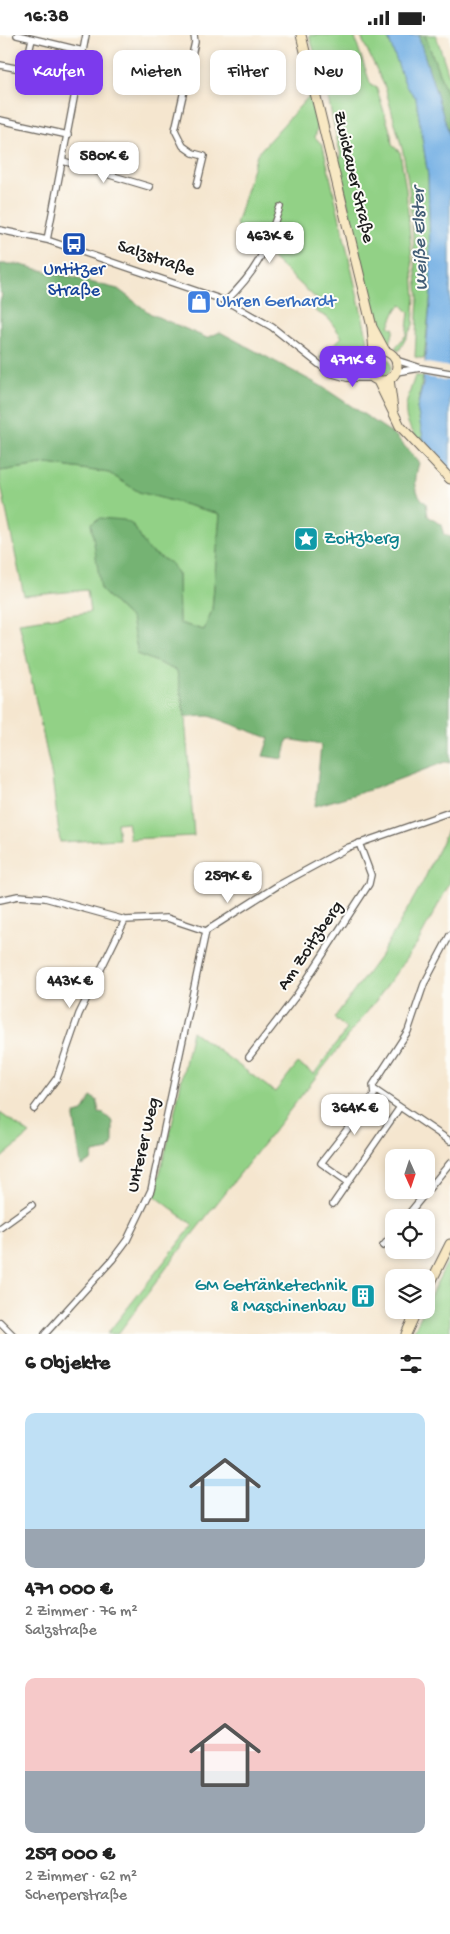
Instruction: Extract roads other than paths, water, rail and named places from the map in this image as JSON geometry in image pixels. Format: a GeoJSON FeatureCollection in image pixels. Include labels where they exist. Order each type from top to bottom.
{"type":"FeatureCollection","features":[{"type":"Feature","properties":{"kind":"main road","name":"Zwickauer Straße"},"geometry":{"type":"LineString","coordinates":[[301,35],[372,327],[374,353]]}},
{"type":"Feature","properties":{"kind":"main road","name":"Zwickauer Straße"},"geometry":{"type":"LineString","coordinates":[[372,327],[385,351],[392,354],[396,360]]}},
{"type":"Feature","properties":{"kind":"main road"},"geometry":{"type":"LineString","coordinates":[[385,351],[374,353],[366,364],[368,372],[375,379],[407,435],[450,479]]}},
{"type":"Feature","properties":{"kind":"main road"},"geometry":{"type":"LineString","coordinates":[[375,379],[389,379],[396,372],[396,360]]}},
{"type":"Feature","properties":{"kind":"main road"},"geometry":{"type":"LineString","coordinates":[[389,379],[393,409]]}},
{"type":"Feature","properties":{"kind":"main road"},"geometry":{"type":"LineString","coordinates":[[435,1274],[450,1244]]}},
{"type":"Feature","properties":{"kind":"main road"},"geometry":{"type":"LineString","coordinates":[[406,1334],[414,1319]]}},
{"type":"Feature","properties":{"kind":"street"},"geometry":{"type":"LineString","coordinates":[[17,35],[79,50]]}},
{"type":"Feature","properties":{"kind":"street"},"geometry":{"type":"LineString","coordinates":[[83,50],[86,35]]}},
{"type":"Feature","properties":{"kind":"street"},"geometry":{"type":"LineString","coordinates":[[194,35],[196,42],[175,130],[183,146],[193,153],[204,156],[197,185]]}},
{"type":"Feature","properties":{"kind":"street"},"geometry":{"type":"LineString","coordinates":[[0,65],[24,70],[32,39]]}},
{"type":"Feature","properties":{"kind":"street"},"geometry":{"type":"LineString","coordinates":[[47,240],[75,95]]}},
{"type":"Feature","properties":{"kind":"street"},"geometry":{"type":"LineString","coordinates":[[0,120],[68,135]]}},
{"type":"Feature","properties":{"kind":"street"},"geometry":{"type":"LineString","coordinates":[[63,161],[150,187]]}},
{"type":"Feature","properties":{"kind":"street"},"geometry":{"type":"LineString","coordinates":[[226,301],[247,280],[262,258],[280,207]]}},
{"type":"Feature","properties":{"kind":"street","name":"Salzstraße"},"geometry":{"type":"LineString","coordinates":[[0,230],[47,240],[226,301],[272,327],[330,373],[346,378],[375,379]]}},
{"type":"Feature","properties":{"kind":"street"},"geometry":{"type":"LineString","coordinates":[[396,360],[409,367],[450,373]]}},
{"type":"Feature","properties":{"kind":"street"},"geometry":{"type":"LineString","coordinates":[[340,375],[345,371],[366,364]]}},
{"type":"Feature","properties":{"kind":"street"},"geometry":{"type":"LineString","coordinates":[[396,372],[409,367]]}},
{"type":"Feature","properties":{"kind":"street"},"geometry":{"type":"LineString","coordinates":[[0,900],[18,896],[46,898],[125,920],[167,918],[206,931],[277,886],[359,843],[450,812]]}},
{"type":"Feature","properties":{"kind":"street","name":"Am Zoitzberg"},"geometry":{"type":"LineString","coordinates":[[249,1057],[296,997],[370,884],[371,875],[359,843]]}},
{"type":"Feature","properties":{"kind":"street"},"geometry":{"type":"LineString","coordinates":[[34,1109],[56,1078],[79,1014],[125,920]]}},
{"type":"Feature","properties":{"kind":"street","name":"Unterer Weg"},"geometry":{"type":"LineString","coordinates":[[45,1334],[112,1260],[127,1239],[152,1190],[206,931]]}},
{"type":"Feature","properties":{"kind":"street"},"geometry":{"type":"LineString","coordinates":[[348,1182],[321,1163],[374,1095],[374,1085],[408,1031],[424,984],[450,935]]}},
{"type":"Feature","properties":{"kind":"street"},"geometry":{"type":"LineString","coordinates":[[375,1090],[450,1141]]}},
{"type":"Feature","properties":{"kind":"street"},"geometry":{"type":"LineString","coordinates":[[333,1204],[400,1107]]}},
{"type":"Feature","properties":{"kind":"street"},"geometry":{"type":"LineString","coordinates":[[413,1209],[450,1163]]}},
{"type":"Feature","properties":{"kind":"street"},"geometry":{"type":"LineString","coordinates":[[0,1228],[32,1205]]}},
{"type":"Feature","properties":{"kind":"street"},"geometry":{"type":"LineString","coordinates":[[0,1322],[12,1334]]}},
{"type":"Feature","properties":{"kind":"water"},"geometry":{"type":"Polygon","coordinates":[[[387,35],[418,35],[450,137],[450,471],[425,447],[417,408],[423,384],[431,292],[428,176],[416,98],[406,86],[387,35]]]}},
{"type":"Feature","properties":{"kind":"place","name":"Untitzer Straße"},"geometry":{"type":"Point","coordinates":[74,244]}},
{"type":"Feature","properties":{"kind":"place","name":"Uhren Gerhardt"},"geometry":{"type":"Point","coordinates":[199,302]}},
{"type":"Feature","properties":{"kind":"place","name":"Zoitzberg"},"geometry":{"type":"Point","coordinates":[306,539]}},
{"type":"Feature","properties":{"kind":"place","name":"GM Getränketechnik & Maschinenbau"},"geometry":{"type":"Point","coordinates":[363,1296]}},
{"type":"Feature","properties":{"kind":"water label","name":"Weiße Elster"},"geometry":{"type":"Point","coordinates":[421,239]}}]}
